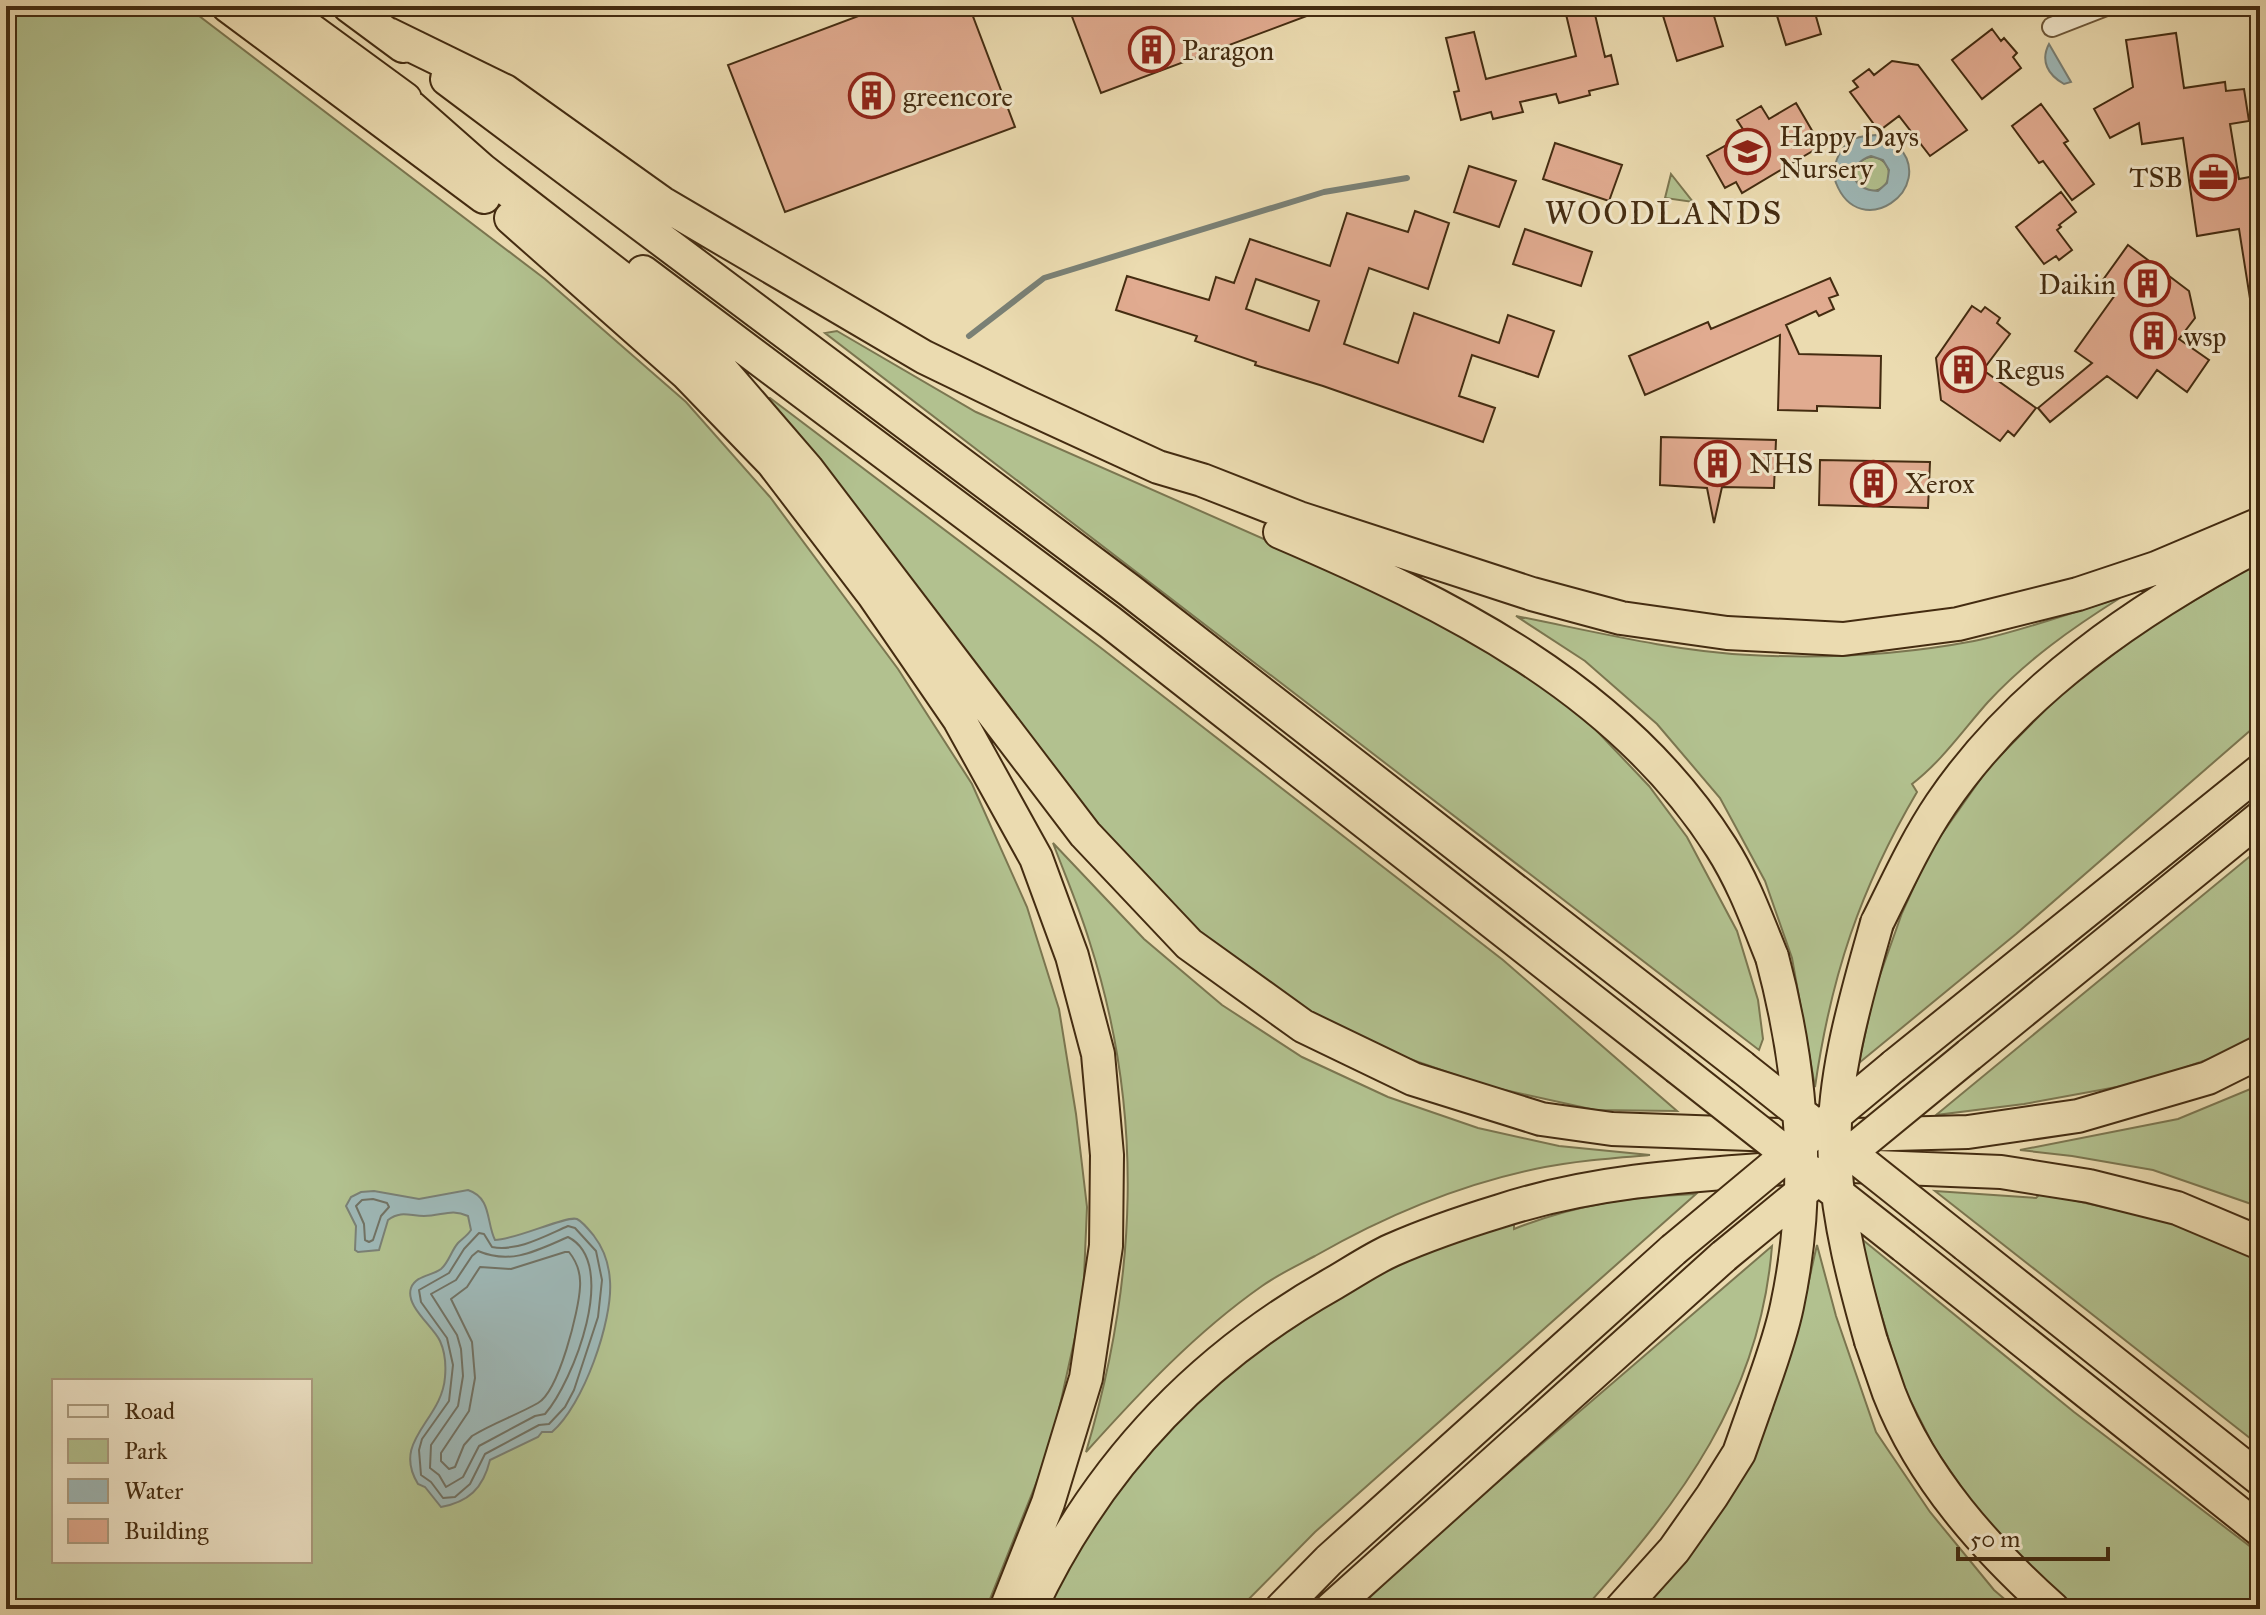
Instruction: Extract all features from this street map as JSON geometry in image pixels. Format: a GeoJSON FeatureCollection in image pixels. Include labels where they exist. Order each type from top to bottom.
{"type":"FeatureCollection","features":[{"type":"Feature","properties":{"kind":"highway"},"geometry":{"type":"LineString","coordinates":[[228,6],[511,218],[608,286],[762,419]]}},
{"type":"Feature","properties":{"kind":"highway"},"geometry":{"type":"LineString","coordinates":[[278,6],[691,308],[1097,612],[2260,1530]]}},
{"type":"Feature","properties":{"kind":"highway"},"geometry":{"type":"LineString","coordinates":[[349,6],[1129,590],[1742,1067],[2260,1479]]}},
{"type":"Feature","properties":{"kind":"highway"},"geometry":{"type":"LineString","coordinates":[[388,34],[505,91],[662,203],[924,357],[1158,467],[1202,480],[1373,544],[1532,594],[1621,618],[1756,634],[1843,639],[1958,624],[2078,594],[2156,568],[2260,524]]}},
{"type":"Feature","properties":{"kind":"highway"},"geometry":{"type":"LineString","coordinates":[[388,87],[482,170],[624,280],[712,359],[807,469],[1085,834],[1189,944],[1303,1026],[1413,1079],[1541,1119],[1612,1129],[1825,1136],[1968,1132],[2078,1116],[2208,1078],[2260,1052]]}},
{"type":"Feature","properties":{"kind":"highway"},"geometry":{"type":"LineString","coordinates":[[511,218],[686,373],[773,463],[864,582],[959,719],[1036,858],[1072,956],[1098,1054],[1107,1155],[1106,1246],[1086,1378],[1048,1503],[1006,1609]]}},
{"type":"Feature","properties":{"kind":"highway"},"geometry":{"type":"LineString","coordinates":[[1158,467],[1197,496],[1381,576],[1467,620],[1554,674],[1631,737],[1682,791],[1722,849],[1749,899],[1772,957],[1787,1015],[1803,1149],[1794,1269],[1786,1309],[1739,1453],[1674,1550],[1621,1609]]}},
{"type":"Feature","properties":{"kind":"highway"},"geometry":{"type":"LineString","coordinates":[[2053,1609],[2008,1568],[1965,1519],[1924,1462],[1890,1396],[1848,1262],[1835,1159],[1844,1051],[1853,1006],[1877,923],[1941,804],[1982,751],[2047,685],[2137,617],[2260,544]]}},
{"type":"Feature","properties":{"kind":"highway"},"geometry":{"type":"LineString","coordinates":[[1281,1609],[1329,1560],[1673,1250],[1894,1066],[2260,771]]}},
{"type":"Feature","properties":{"kind":"highway"},"geometry":{"type":"LineString","coordinates":[[1331,1609],[1724,1256],[2260,818]]}},
{"type":"Feature","properties":{"kind":"highway"},"geometry":{"type":"LineString","coordinates":[[1030,1609],[1047,1573],[1108,1478],[1166,1408],[1238,1346],[1288,1308],[1390,1251],[1501,1210],[1663,1177],[1823,1165],[2001,1172],[2089,1186],[2177,1208],[2260,1243]]}},
{"type":"Feature","properties":{"kind":"street"},"geometry":{"type":"LineString","coordinates":[[2052,27],[2106,6]]}},
{"type":"Feature","properties":{"kind":"green space"},"geometry":{"type":"Polygon","coordinates":[[[6,6],[186,6],[545,279],[686,402],[770,497],[898,669],[972,784],[1027,907],[1059,1009],[1087,1207],[1083,1301],[1051,1446],[986,1609],[6,1609],[6,6]]]}},
{"type":"Feature","properties":{"kind":"green space"},"geometry":{"type":"Polygon","coordinates":[[[1872,157],[1884,162],[1889,174],[1884,186],[1872,191],[1860,186],[1855,174],[1860,162],[1872,157]]]}},
{"type":"Feature","properties":{"kind":"green space"},"geometry":{"type":"Polygon","coordinates":[[[1671,174],[1693,202],[1665,198],[1671,174]]]}},
{"type":"Feature","properties":{"kind":"green space"},"geometry":{"type":"Polygon","coordinates":[[[837,331],[976,412],[1400,599],[1532,676],[1596,730],[1649,786],[1687,837],[1737,931],[1758,1000],[1763,1039],[1759,1050],[825,333],[837,331]]]}},
{"type":"Feature","properties":{"kind":"green space"},"geometry":{"type":"Polygon","coordinates":[[[760,398],[770,398],[1101,648],[1503,960],[1677,1111],[1595,1110],[1487,1086],[1387,1051],[1286,999],[1222,956],[1151,891],[760,398]]]}},
{"type":"Feature","properties":{"kind":"green space"},"geometry":{"type":"Polygon","coordinates":[[[2260,562],[2260,722],[2016,934],[1859,1063],[1874,992],[1902,913],[1930,851],[1989,767],[2058,697],[2149,627],[2260,562]]]}},
{"type":"Feature","properties":{"kind":"green space"},"geometry":{"type":"Polygon","coordinates":[[[2120,598],[2067,633],[2018,672],[1943,755],[1912,784],[1917,792],[1879,863],[1839,970],[1815,1087],[1792,958],[1765,881],[1720,798],[1657,724],[1585,661],[1516,616],[1632,640],[1720,653],[1834,656],[1918,650],[1974,641],[2120,598]]]}},
{"type":"Feature","properties":{"kind":"green space"},"geometry":{"type":"Polygon","coordinates":[[[1053,843],[1144,939],[1222,1005],[1302,1057],[1388,1097],[1478,1128],[1559,1146],[1650,1155],[1564,1164],[1478,1184],[1422,1204],[1341,1242],[1288,1270],[1237,1304],[1191,1343],[1086,1452],[1116,1324],[1124,1260],[1128,1196],[1126,1132],[1107,1004],[1085,928],[1053,843]]]}},
{"type":"Feature","properties":{"kind":"green space"},"geometry":{"type":"Polygon","coordinates":[[[2260,848],[2260,1037],[2144,1082],[2024,1104],[1936,1115],[2260,848]]]}},
{"type":"Feature","properties":{"kind":"green space"},"geometry":{"type":"Polygon","coordinates":[[[2260,1085],[2260,1207],[2153,1170],[2020,1150],[2178,1119],[2260,1085]]]}},
{"type":"Feature","properties":{"kind":"green space"},"geometry":{"type":"Polygon","coordinates":[[[1935,1191],[2036,1198],[2041,1193],[2166,1221],[2260,1256],[2260,1446],[1935,1191]]]}},
{"type":"Feature","properties":{"kind":"green space"},"geometry":{"type":"Polygon","coordinates":[[[1696,1194],[1315,1532],[1239,1609],[1041,1609],[1103,1503],[1167,1425],[1304,1313],[1404,1260],[1514,1220],[1514,1229],[1560,1213],[1604,1203],[1696,1194]]]}},
{"type":"Feature","properties":{"kind":"green space"},"geometry":{"type":"Polygon","coordinates":[[[1858,1236],[2074,1412],[2260,1554],[2260,1609],[2076,1609],[2027,1569],[1973,1504],[1934,1447],[1902,1384],[1858,1236]]]}},
{"type":"Feature","properties":{"kind":"green space"},"geometry":{"type":"Polygon","coordinates":[[[1817,1245],[1836,1316],[1876,1432],[1930,1512],[1994,1590],[2016,1609],[1643,1609],[1669,1580],[1714,1519],[1752,1453],[1793,1346],[1817,1245]]]}},
{"type":"Feature","properties":{"kind":"green space"},"geometry":{"type":"Polygon","coordinates":[[[1772,1246],[1764,1301],[1751,1351],[1733,1399],[1710,1444],[1653,1528],[1584,1609],[1358,1609],[1415,1553],[1772,1246]]]}},
{"type":"Feature","properties":{"kind":"water"},"geometry":{"type":"Polygon","coordinates":[[[2049,44],[2071,82],[2064,84],[2047,67],[2045,56],[2049,44]]]}},
{"type":"Feature","properties":{"kind":"water"},"geometry":{"type":"Polygon","coordinates":[[[1876,135],[1898,146],[1908,162],[1909,178],[1902,192],[1891,203],[1877,209],[1861,209],[1847,201],[1836,183],[1835,165],[1840,153],[1852,140],[1876,135]],[[1871,156],[1857,165],[1854,176],[1861,186],[1878,191],[1887,183],[1889,170],[1883,160],[1871,156]]]}},
{"type":"Feature","properties":{"kind":"water"},"geometry":{"type":"Polygon","coordinates":[[[468,1190],[485,1205],[495,1240],[571,1219],[579,1220],[601,1246],[609,1275],[610,1298],[594,1362],[564,1420],[552,1432],[542,1432],[538,1437],[490,1460],[479,1486],[467,1498],[441,1507],[425,1487],[418,1484],[411,1469],[410,1455],[420,1430],[442,1392],[445,1359],[440,1341],[416,1309],[410,1295],[413,1284],[441,1269],[471,1230],[468,1216],[451,1212],[424,1216],[397,1215],[388,1220],[379,1250],[358,1252],[355,1250],[356,1226],[346,1206],[351,1197],[361,1192],[374,1191],[419,1199],[468,1190]]]}},
{"type":"Feature","properties":{"kind":"building","name":"greencore"},"geometry":{"type":"Polygon","coordinates":[[[885,6],[969,6],[1015,127],[785,212],[728,65],[885,6]]]}},
{"type":"Feature","properties":{"kind":"building","name":"Paragon"},"geometry":{"type":"Polygon","coordinates":[[[1068,6],[1328,6],[1328,8],[1101,93],[1068,6]]]}},
{"type":"Feature","properties":{"kind":"building"},"geometry":{"type":"Polygon","coordinates":[[[1564,6],[1593,6],[1605,57],[1611,55],[1618,84],[1559,103],[1556,94],[1520,102],[1523,112],[1493,119],[1491,112],[1461,120],[1454,92],[1459,91],[1446,38],[1474,32],[1486,79],[1576,56],[1564,6]]]}},
{"type":"Feature","properties":{"kind":"building"},"geometry":{"type":"Polygon","coordinates":[[[1660,6],[1711,6],[1723,46],[1677,61],[1660,6]]]}},
{"type":"Feature","properties":{"kind":"building"},"geometry":{"type":"Polygon","coordinates":[[[1774,6],[1813,6],[1821,34],[1786,45],[1774,6]]]}},
{"type":"Feature","properties":{"kind":"building"},"geometry":{"type":"Polygon","coordinates":[[[1992,29],[2001,41],[2004,38],[2017,53],[2013,57],[2021,68],[1982,99],[1952,60],[1992,29]]]}},
{"type":"Feature","properties":{"kind":"building","name":"TSB"},"geometry":{"type":"Polygon","coordinates":[[[2176,33],[2184,88],[2225,82],[2226,91],[2244,89],[2249,121],[2230,124],[2239,179],[2260,175],[2260,304],[2251,305],[2239,229],[2197,236],[2183,138],[2142,144],[2139,123],[2110,138],[2094,109],[2133,87],[2126,40],[2176,33]]]}},
{"type":"Feature","properties":{"kind":"building"},"geometry":{"type":"Polygon","coordinates":[[[1892,61],[1918,65],[1967,130],[1930,156],[1899,116],[1879,131],[1850,92],[1858,87],[1853,81],[1869,69],[1874,75],[1892,61]]]}},
{"type":"Feature","properties":{"kind":"building","name":"Happy Days Nursery"},"geometry":{"type":"Polygon","coordinates":[[[1796,103],[1821,146],[1742,193],[1736,182],[1725,188],[1707,156],[1746,134],[1737,120],[1761,106],[1769,119],[1796,103]]]}},
{"type":"Feature","properties":{"kind":"building"},"geometry":{"type":"Polygon","coordinates":[[[2041,104],[2094,184],[2072,200],[2012,126],[2041,104]]]}},
{"type":"Feature","properties":{"kind":"building"},"geometry":{"type":"Polygon","coordinates":[[[1555,143],[1622,165],[1609,201],[1543,179],[1555,143]]]}},
{"type":"Feature","properties":{"kind":"building"},"geometry":{"type":"Polygon","coordinates":[[[1469,166],[1516,181],[1499,227],[1454,212],[1469,166]]]}},
{"type":"Feature","properties":{"kind":"building"},"geometry":{"type":"Polygon","coordinates":[[[2061,192],[2076,212],[2057,230],[2072,250],[2059,260],[2056,256],[2044,264],[2016,227],[2061,192]]]}},
{"type":"Feature","properties":{"kind":"building"},"geometry":{"type":"Polygon","coordinates":[[[1415,211],[1449,223],[1428,289],[1369,268],[1344,344],[1398,363],[1414,313],[1499,343],[1508,315],[1554,331],[1538,377],[1472,355],[1459,396],[1495,408],[1483,442],[1255,365],[1256,362],[1195,341],[1197,336],[1116,310],[1127,276],[1209,300],[1216,277],[1234,283],[1250,239],[1330,266],[1347,213],[1408,232],[1415,211]],[[1256,279],[1246,309],[1309,331],[1319,301],[1256,279]]]}},
{"type":"Feature","properties":{"kind":"building"},"geometry":{"type":"Polygon","coordinates":[[[1525,229],[1592,252],[1581,286],[1513,264],[1525,229]]]}},
{"type":"Feature","properties":{"kind":"building"},"geometry":{"type":"Polygon","coordinates":[[[2128,245],[2189,291],[2195,318],[2179,339],[2209,360],[2187,392],[2157,370],[2137,398],[2107,376],[2050,422],[2038,408],[2092,363],[2075,351],[2115,295],[2100,284],[2128,245]]]}},
{"type":"Feature","properties":{"kind":"building"},"geometry":{"type":"Polygon","coordinates":[[[1830,278],[1838,295],[1829,298],[1834,309],[1819,316],[1816,311],[1786,325],[1799,354],[1881,356],[1880,408],[1817,406],[1817,411],[1778,410],[1780,335],[1645,395],[1629,356],[1708,322],[1711,329],[1830,278]]]}},
{"type":"Feature","properties":{"kind":"building","name":"Regus"},"geometry":{"type":"Polygon","coordinates":[[[1972,306],[1981,312],[1985,307],[2000,318],[1997,323],[2010,334],[1983,370],[2036,408],[2014,436],[2008,431],[2000,441],[1941,400],[1936,358],[1972,306]]]}},
{"type":"Feature","properties":{"kind":"building","name":"NHS"},"geometry":{"type":"Polygon","coordinates":[[[1661,437],[1776,440],[1774,488],[1722,487],[1714,523],[1707,488],[1660,485],[1661,437]]]}},
{"type":"Feature","properties":{"kind":"building","name":"Xerox"},"geometry":{"type":"Polygon","coordinates":[[[1820,460],[1930,462],[1928,508],[1819,505],[1820,460]]]}},
{"type":"Feature","properties":{"kind":"waterway"},"geometry":{"type":"LineString","coordinates":[[969,336],[1044,278],[1324,192],[1407,178]]}},
{"type":"Feature","properties":{"kind":"place","name":"Paragon"},"geometry":{"type":"Point","coordinates":[1151,50]}},
{"type":"Feature","properties":{"kind":"place","name":"greencore"},"geometry":{"type":"Point","coordinates":[872,96]}},
{"type":"Feature","properties":{"kind":"place","name":"Happy Days Nursery"},"geometry":{"type":"Point","coordinates":[1748,152]}},
{"type":"Feature","properties":{"kind":"place","name":"TSB"},"geometry":{"type":"Point","coordinates":[2214,177]}},
{"type":"Feature","properties":{"kind":"place","name":"Daikin"},"geometry":{"type":"Point","coordinates":[2147,284]}},
{"type":"Feature","properties":{"kind":"place","name":"wsp"},"geometry":{"type":"Point","coordinates":[2153,336]}},
{"type":"Feature","properties":{"kind":"place","name":"Regus"},"geometry":{"type":"Point","coordinates":[1964,369]}},
{"type":"Feature","properties":{"kind":"place","name":"NHS"},"geometry":{"type":"Point","coordinates":[1718,463]}},
{"type":"Feature","properties":{"kind":"place","name":"Xerox"},"geometry":{"type":"Point","coordinates":[1874,483]}},
{"type":"Feature","properties":{"kind":"district","name":"WOODLANDS"},"geometry":{"type":"Point","coordinates":[1664,213]}}]}
